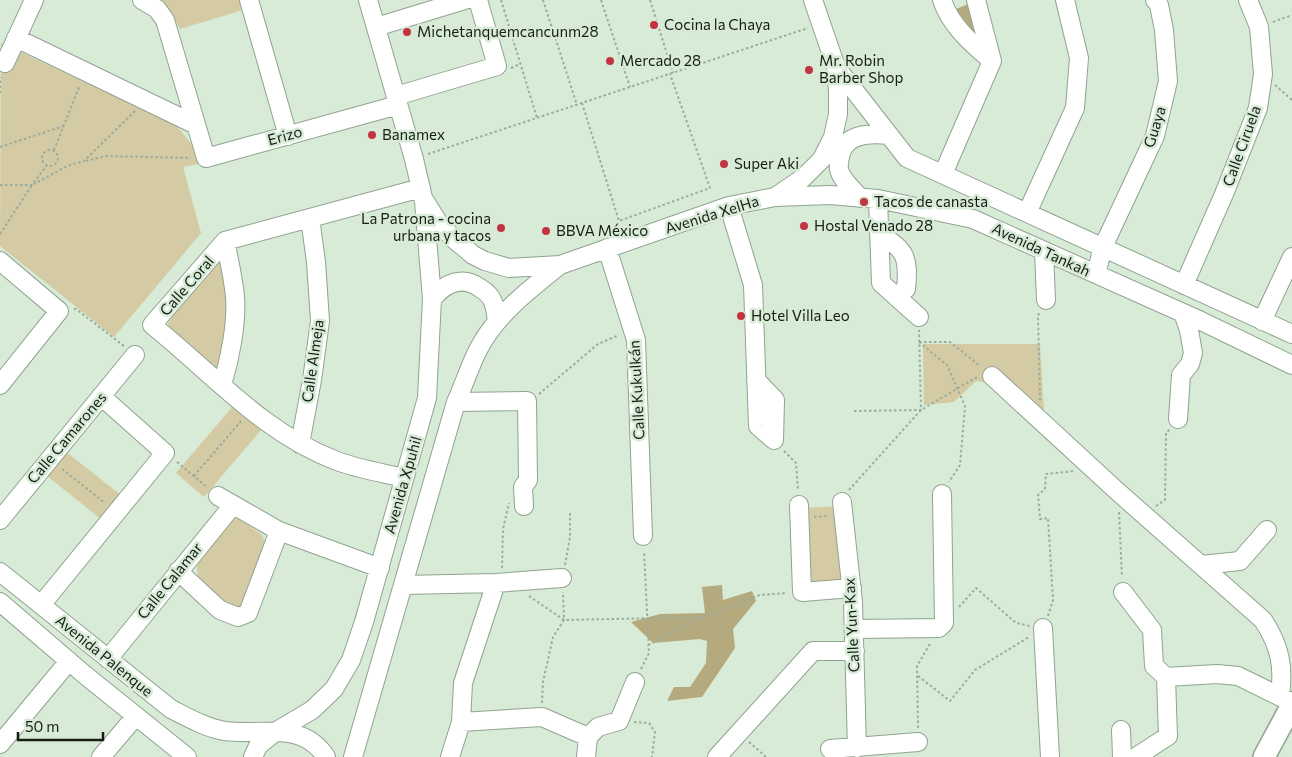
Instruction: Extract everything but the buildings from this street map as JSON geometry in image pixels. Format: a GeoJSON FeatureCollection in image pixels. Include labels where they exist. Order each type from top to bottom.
{"type":"FeatureCollection","features":[{"type":"Feature","properties":{"kind":"main road"},"geometry":{"type":"LineString","coordinates":[[1264,757],[1288,701]]}},
{"type":"Feature","properties":{"kind":"street"},"geometry":{"type":"LineString","coordinates":[[4,63],[34,0]]}},
{"type":"Feature","properties":{"kind":"street"},"geometry":{"type":"LineString","coordinates":[[142,0],[157,8],[165,20],[206,158]]}},
{"type":"Feature","properties":{"kind":"street"},"geometry":{"type":"LineString","coordinates":[[249,0],[288,136]]}},
{"type":"Feature","properties":{"kind":"street","name":"Avenida XelHa"},"geometry":{"type":"LineString","coordinates":[[368,0],[422,193],[438,222],[455,240],[485,261],[509,268],[560,265],[728,206],[775,197],[803,178],[822,159],[833,137],[838,114],[836,67],[813,0]]}},
{"type":"Feature","properties":{"kind":"street"},"geometry":{"type":"LineString","coordinates":[[376,27],[465,0]]}},
{"type":"Feature","properties":{"kind":"street","name":"Erizo"},"geometry":{"type":"LineString","coordinates":[[206,158],[288,136],[497,66],[478,0]]}},
{"type":"Feature","properties":{"kind":"street"},"geometry":{"type":"LineString","coordinates":[[970,0],[944,4],[966,39],[992,61]]}},
{"type":"Feature","properties":{"kind":"street"},"geometry":{"type":"LineString","coordinates":[[943,174],[992,61],[976,0]]}},
{"type":"Feature","properties":{"kind":"street","name":"Guaya"},"geometry":{"type":"LineString","coordinates":[[1096,274],[1103,247],[1155,136],[1168,81],[1164,30],[1159,5],[1155,0]]}},
{"type":"Feature","properties":{"kind":"street","name":"Calle Ciruela"},"geometry":{"type":"LineString","coordinates":[[1184,285],[1224,194],[1258,108],[1263,74],[1259,28],[1248,0]]}},
{"type":"Feature","properties":{"kind":"street"},"geometry":{"type":"LineString","coordinates":[[1027,212],[1075,108],[1079,58],[1069,1]]}},
{"type":"Feature","properties":{"kind":"street"},"geometry":{"type":"LineString","coordinates":[[16,38],[196,125]]}},
{"type":"Feature","properties":{"kind":"street","name":"Avenida Tankah"},"geometry":{"type":"LineString","coordinates":[[836,67],[907,158],[1292,334]]}},
{"type":"Feature","properties":{"kind":"street"},"geometry":{"type":"LineString","coordinates":[[860,198],[844,180],[839,168],[844,146],[853,138],[873,133],[889,135]]}},
{"type":"Feature","properties":{"kind":"street","name":"Calle Coral"},"geometry":{"type":"LineString","coordinates":[[404,478],[338,462],[300,444],[251,410],[152,326],[225,241],[310,218],[422,193]]}},
{"type":"Feature","properties":{"kind":"street","name":"Avenida Xpuhil"},"geometry":{"type":"LineString","coordinates":[[253,757],[258,746],[275,732],[312,710],[334,689],[351,660],[380,568],[427,398],[432,299],[422,193]]}},
{"type":"Feature","properties":{"kind":"street","name":"Avenida Tankah"},"geometry":{"type":"LineString","coordinates":[[775,197],[806,195],[878,199],[973,219],[1183,313],[1292,365]]}},
{"type":"Feature","properties":{"kind":"street"},"geometry":{"type":"LineString","coordinates":[[878,199],[881,283],[919,317]]}},
{"type":"Feature","properties":{"kind":"street"},"geometry":{"type":"LineString","coordinates":[[728,206],[753,286],[758,426],[774,440]]}},
{"type":"Feature","properties":{"kind":"street","name":"Calle Almeja"},"geometry":{"type":"LineString","coordinates":[[300,444],[312,380],[320,321],[316,262],[310,218]]}},
{"type":"Feature","properties":{"kind":"street"},"geometry":{"type":"LineString","coordinates":[[879,234],[895,243],[905,256],[908,273],[906,288],[895,296]]}},
{"type":"Feature","properties":{"kind":"street"},"geometry":{"type":"LineString","coordinates":[[222,385],[229,363],[235,298],[232,271],[225,241]]}},
{"type":"Feature","properties":{"kind":"street","name":"Calle Kukulkán"},"geometry":{"type":"LineString","coordinates":[[607,248],[636,340],[643,536]]}},
{"type":"Feature","properties":{"kind":"street"},"geometry":{"type":"LineString","coordinates":[[1044,251],[1046,300]]}},
{"type":"Feature","properties":{"kind":"street"},"geometry":{"type":"LineString","coordinates":[[1262,321],[1292,257]]}},
{"type":"Feature","properties":{"kind":"street"},"geometry":{"type":"LineString","coordinates":[[0,261],[59,312],[0,385]]}},
{"type":"Feature","properties":{"kind":"street","name":"Avenida Xpuhil"},"geometry":{"type":"LineString","coordinates":[[352,757],[456,402],[479,348],[497,322],[513,304],[560,265]]}},
{"type":"Feature","properties":{"kind":"street"},"geometry":{"type":"LineString","coordinates":[[432,299],[450,283],[460,281],[473,283],[486,292],[493,302],[497,322]]}},
{"type":"Feature","properties":{"kind":"street"},"geometry":{"type":"LineString","coordinates":[[1178,419],[1180,375],[1190,364],[1193,353],[1189,330],[1183,313]]}},
{"type":"Feature","properties":{"kind":"street","name":"Calle Camarones"},"geometry":{"type":"LineString","coordinates":[[0,520],[135,355]]}},
{"type":"Feature","properties":{"kind":"street"},"geometry":{"type":"LineString","coordinates":[[992,376],[1117,491],[1263,620],[1273,635],[1281,660],[1282,677],[1288,701]]}},
{"type":"Feature","properties":{"kind":"street"},"geometry":{"type":"LineString","coordinates":[[41,605],[165,452],[101,396]]}},
{"type":"Feature","properties":{"kind":"street"},"geometry":{"type":"LineString","coordinates":[[456,402],[528,401],[528,480],[524,487],[524,506]]}},
{"type":"Feature","properties":{"kind":"street"},"geometry":{"type":"LineString","coordinates":[[854,629],[941,626],[942,494]]}},
{"type":"Feature","properties":{"kind":"street"},"geometry":{"type":"LineString","coordinates":[[218,496],[279,531],[380,568]]}},
{"type":"Feature","properties":{"kind":"street","name":"Calle Calamar"},"geometry":{"type":"LineString","coordinates":[[108,658],[233,505]]}},
{"type":"Feature","properties":{"kind":"street","name":"Calle Yun-Kax"},"geometry":{"type":"LineString","coordinates":[[843,509],[852,588],[857,748]]}},
{"type":"Feature","properties":{"kind":"street"},"geometry":{"type":"LineString","coordinates":[[799,512],[802,592],[852,588]]}},
{"type":"Feature","properties":{"kind":"street"},"geometry":{"type":"LineString","coordinates":[[1200,565],[1240,561],[1267,530]]}},
{"type":"Feature","properties":{"kind":"street"},"geometry":{"type":"LineString","coordinates":[[178,571],[220,610],[238,617],[248,612],[279,531]]}},
{"type":"Feature","properties":{"kind":"street","name":"Avenida Palenque"},"geometry":{"type":"LineString","coordinates":[[0,572],[171,709],[204,726],[225,731],[295,733],[309,739],[322,750],[326,757]]}},
{"type":"Feature","properties":{"kind":"street"},"geometry":{"type":"LineString","coordinates":[[403,585],[562,578]]}},
{"type":"Feature","properties":{"kind":"street"},"geometry":{"type":"LineString","coordinates":[[450,757],[462,722],[463,683],[502,582]]}},
{"type":"Feature","properties":{"kind":"street"},"geometry":{"type":"LineString","coordinates":[[1123,592],[1152,630],[1154,666],[1166,677],[1168,736],[1136,757]]}},
{"type":"Feature","properties":{"kind":"street","name":"Avenida Palenque"},"geometry":{"type":"LineString","coordinates":[[2,608],[187,757]]}},
{"type":"Feature","properties":{"kind":"street"},"geometry":{"type":"LineString","coordinates":[[1043,628],[1050,757]]}},
{"type":"Feature","properties":{"kind":"street"},"geometry":{"type":"LineString","coordinates":[[718,757],[813,651],[854,651]]}},
{"type":"Feature","properties":{"kind":"street"},"geometry":{"type":"LineString","coordinates":[[0,744],[69,661]]}},
{"type":"Feature","properties":{"kind":"street"},"geometry":{"type":"LineString","coordinates":[[1166,677],[1218,674],[1238,676],[1288,701]]}},
{"type":"Feature","properties":{"kind":"street"},"geometry":{"type":"LineString","coordinates":[[586,757],[588,736],[598,727],[619,721],[635,682]]}},
{"type":"Feature","properties":{"kind":"street"},"geometry":{"type":"LineString","coordinates":[[101,757],[135,717]]}},
{"type":"Feature","properties":{"kind":"street"},"geometry":{"type":"LineString","coordinates":[[462,722],[542,718],[588,736]]}},
{"type":"Feature","properties":{"kind":"street"},"geometry":{"type":"LineString","coordinates":[[1121,730],[1122,757]]}},
{"type":"Feature","properties":{"kind":"street"},"geometry":{"type":"LineString","coordinates":[[830,749],[857,748],[889,751],[918,742]]}},
{"type":"Feature","properties":{"kind":"path"},"geometry":{"type":"LineString","coordinates":[[501,0],[537,118]]}},
{"type":"Feature","properties":{"kind":"path"},"geometry":{"type":"LineString","coordinates":[[543,0],[577,105]]}},
{"type":"Feature","properties":{"kind":"path"},"geometry":{"type":"LineString","coordinates":[[601,0],[630,87]]}},
{"type":"Feature","properties":{"kind":"path"},"geometry":{"type":"LineString","coordinates":[[582,103],[619,221],[710,188],[650,0]]}},
{"type":"Feature","properties":{"kind":"path"},"geometry":{"type":"LineString","coordinates":[[1259,28],[1292,15]]}},
{"type":"Feature","properties":{"kind":"path"},"geometry":{"type":"LineString","coordinates":[[414,159],[821,24]]}},
{"type":"Feature","properties":{"kind":"path"},"geometry":{"type":"LineString","coordinates":[[54,150],[85,71]]}},
{"type":"Feature","properties":{"kind":"path"},"geometry":{"type":"LineString","coordinates":[[1263,74],[1292,100]]}},
{"type":"Feature","properties":{"kind":"path"},"geometry":{"type":"LineString","coordinates":[[84,161],[146,101]]}},
{"type":"Feature","properties":{"kind":"path"},"geometry":{"type":"LineString","coordinates":[[0,147],[65,125]]}},
{"type":"Feature","properties":{"kind":"path"},"geometry":{"type":"LineString","coordinates":[[50,149],[54,150],[58,153],[58,162],[55,165],[47,165],[43,162],[43,154],[50,149]]}},
{"type":"Feature","properties":{"kind":"path"},"geometry":{"type":"LineString","coordinates":[[0,185],[32,185],[66,166],[106,156],[149,159],[206,158]]}},
{"type":"Feature","properties":{"kind":"path"},"geometry":{"type":"LineString","coordinates":[[0,234],[47,165]]}},
{"type":"Feature","properties":{"kind":"path"},"geometry":{"type":"LineString","coordinates":[[1040,421],[1038,316],[1046,300]]}},
{"type":"Feature","properties":{"kind":"path"},"geometry":{"type":"LineString","coordinates":[[59,312],[76,309],[135,355]]}},
{"type":"Feature","properties":{"kind":"path"},"geometry":{"type":"LineString","coordinates":[[528,401],[545,391],[598,344],[633,329]]}},
{"type":"Feature","properties":{"kind":"path"},"geometry":{"type":"LineString","coordinates":[[919,342],[950,342],[992,376]]}},
{"type":"Feature","properties":{"kind":"path"},"geometry":{"type":"LineString","coordinates":[[919,342],[947,366],[965,406],[960,465],[942,494]]}},
{"type":"Feature","properties":{"kind":"path"},"geometry":{"type":"LineString","coordinates":[[919,342],[921,410]]}},
{"type":"Feature","properties":{"kind":"path"},"geometry":{"type":"LineString","coordinates":[[774,440],[796,463],[799,512],[843,509],[843,497],[921,410],[976,377],[992,376]]}},
{"type":"Feature","properties":{"kind":"path"},"geometry":{"type":"LineString","coordinates":[[194,476],[251,410]]}},
{"type":"Feature","properties":{"kind":"path"},"geometry":{"type":"LineString","coordinates":[[854,412],[921,410]]}},
{"type":"Feature","properties":{"kind":"path"},"geometry":{"type":"LineString","coordinates":[[1144,514],[1165,500],[1166,433],[1178,419]]}},
{"type":"Feature","properties":{"kind":"path"},"geometry":{"type":"LineString","coordinates":[[165,452],[218,496]]}},
{"type":"Feature","properties":{"kind":"path"},"geometry":{"type":"LineString","coordinates":[[49,459],[116,513]]}},
{"type":"Feature","properties":{"kind":"path"},"geometry":{"type":"LineString","coordinates":[[918,676],[950,701],[975,670],[1043,628],[1053,600],[1048,518],[1040,519],[1038,494],[1045,488],[1046,474],[1094,470]]}},
{"type":"Feature","properties":{"kind":"path"},"geometry":{"type":"LineString","coordinates":[[524,487],[509,503],[503,529],[502,582],[564,620],[704,617]]}},
{"type":"Feature","properties":{"kind":"path"},"geometry":{"type":"LineString","coordinates":[[1117,491],[1123,592]]}},
{"type":"Feature","properties":{"kind":"path"},"geometry":{"type":"LineString","coordinates":[[635,682],[649,653],[643,536]]}},
{"type":"Feature","properties":{"kind":"path"},"geometry":{"type":"LineString","coordinates":[[918,742],[918,666],[941,626],[976,588],[1016,623],[1043,628]]}},
{"type":"Feature","properties":{"kind":"path"},"geometry":{"type":"LineString","coordinates":[[648,645],[704,617],[760,595],[802,592]]}},
{"type":"Feature","properties":{"kind":"path"},"geometry":{"type":"LineString","coordinates":[[542,718],[543,682],[553,637],[564,620]]}},
{"type":"Feature","properties":{"kind":"path"},"geometry":{"type":"LineString","coordinates":[[619,721],[649,723],[655,732],[652,757]]}},
{"type":"Feature","properties":{"kind":"path"},"geometry":{"type":"LineString","coordinates":[[739,733],[766,757]]}},
{"type":"Feature","properties":{"kind":"shaded area"},"geometry":{"type":"Polygon","coordinates":[[[158,0],[240,0],[243,10],[180,29],[166,6],[158,0]]]}},
{"type":"Feature","properties":{"kind":"shaded area"},"geometry":{"type":"Polygon","coordinates":[[[971,3],[984,49],[951,11],[971,3]]]}},
{"type":"Feature","properties":{"kind":"shaded area"},"geometry":{"type":"Polygon","coordinates":[[[1,43],[176,125],[193,146],[199,164],[183,167],[201,233],[114,337],[0,246],[1,43]]]}},
{"type":"Feature","properties":{"kind":"shaded area"},"geometry":{"type":"Polygon","coordinates":[[[219,258],[222,259],[229,312],[222,362],[214,367],[170,331],[168,324],[171,316],[219,258]]]}},
{"type":"Feature","properties":{"kind":"shaded area"},"geometry":{"type":"Polygon","coordinates":[[[923,344],[1040,344],[1044,413],[994,384],[976,381],[954,402],[924,405],[923,344]]]}},
{"type":"Feature","properties":{"kind":"shaded area"},"geometry":{"type":"Polygon","coordinates":[[[233,406],[261,430],[204,497],[176,473],[233,406]]]}},
{"type":"Feature","properties":{"kind":"shaded area"},"geometry":{"type":"Polygon","coordinates":[[[65,451],[122,496],[102,520],[46,475],[65,451]]]}},
{"type":"Feature","properties":{"kind":"shaded area"},"geometry":{"type":"Polygon","coordinates":[[[839,506],[843,580],[808,582],[805,508],[839,506]]]}},
{"type":"Feature","properties":{"kind":"shaded area"},"geometry":{"type":"Polygon","coordinates":[[[239,518],[262,535],[265,542],[250,599],[240,606],[229,608],[198,579],[197,565],[230,519],[239,518]]]}},
{"type":"Feature","properties":{"kind":"shaded area"},"geometry":{"type":"Polygon","coordinates":[[[722,585],[723,600],[752,591],[756,601],[733,629],[735,648],[702,697],[667,701],[674,687],[690,687],[706,663],[707,641],[700,639],[653,643],[631,622],[660,614],[705,613],[702,587],[722,585]]]}},
{"type":"Feature","properties":{"kind":"place","name":"Cocina la Chaya"},"geometry":{"type":"Point","coordinates":[654,25]}},
{"type":"Feature","properties":{"kind":"place","name":"Michetanquemcancunm28"},"geometry":{"type":"Point","coordinates":[407,32]}},
{"type":"Feature","properties":{"kind":"place","name":"Mercado 28"},"geometry":{"type":"Point","coordinates":[610,61]}},
{"type":"Feature","properties":{"kind":"place","name":"Mr. Robin Barber Shop"},"geometry":{"type":"Point","coordinates":[809,70]}},
{"type":"Feature","properties":{"kind":"place","name":"Banamex"},"geometry":{"type":"Point","coordinates":[372,135]}},
{"type":"Feature","properties":{"kind":"place","name":"Super Aki"},"geometry":{"type":"Point","coordinates":[724,164]}},
{"type":"Feature","properties":{"kind":"place","name":"Tacos de canasta"},"geometry":{"type":"Point","coordinates":[864,202]}},
{"type":"Feature","properties":{"kind":"place","name":"Hostal Venado 28"},"geometry":{"type":"Point","coordinates":[804,226]}},
{"type":"Feature","properties":{"kind":"place","name":"La Patrona - cocina urbana y tacos"},"geometry":{"type":"Point","coordinates":[501,228]}},
{"type":"Feature","properties":{"kind":"place","name":"BBVA México"},"geometry":{"type":"Point","coordinates":[546,231]}},
{"type":"Feature","properties":{"kind":"place","name":"Hotel Villa Leo"},"geometry":{"type":"Point","coordinates":[741,316]}}]}
